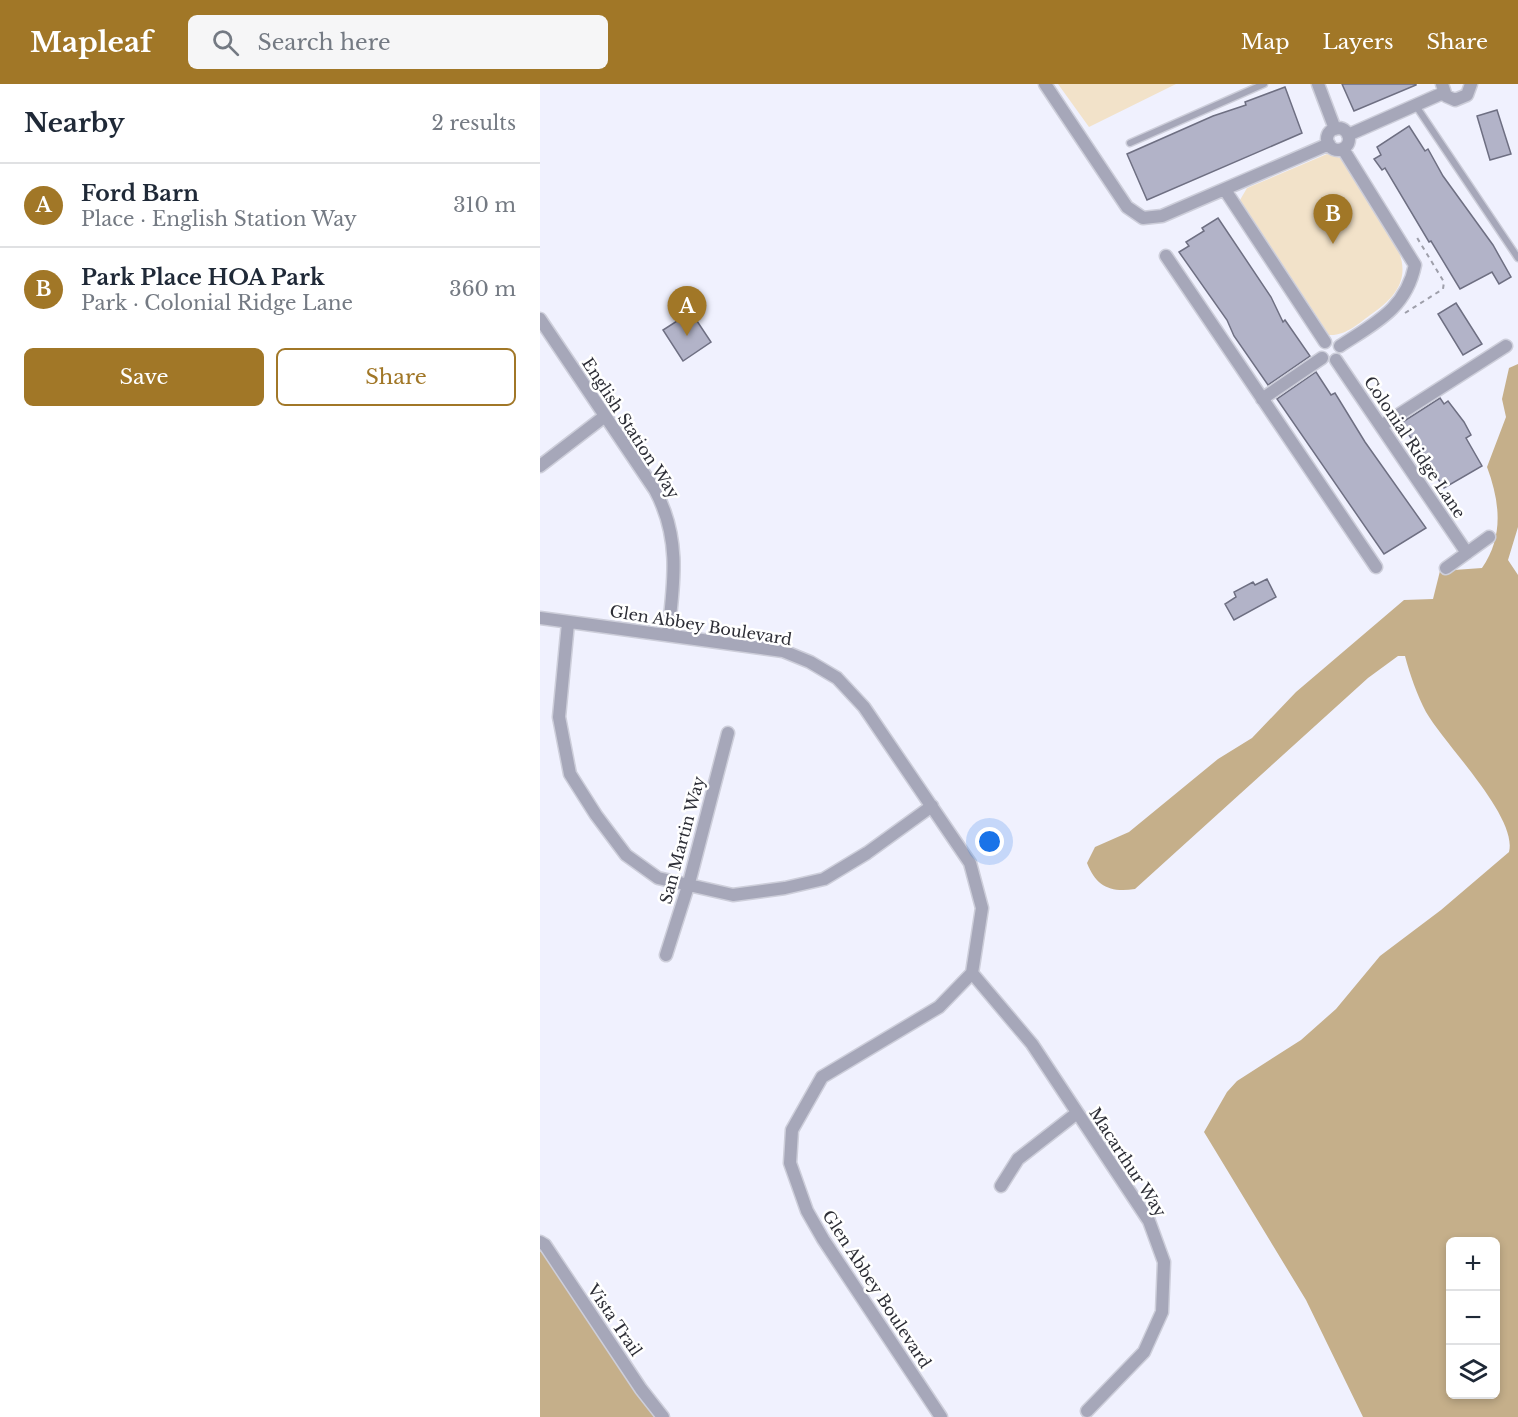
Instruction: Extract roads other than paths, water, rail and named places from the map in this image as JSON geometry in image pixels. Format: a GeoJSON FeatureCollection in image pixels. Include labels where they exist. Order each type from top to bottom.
{"type":"FeatureCollection","features":[{"type":"Feature","properties":{"kind":"street"},"geometry":{"type":"LineString","coordinates":[[1045,84],[1127,207],[1136,215],[1147,219],[1162,216],[1329,144]]}},
{"type":"Feature","properties":{"kind":"street"},"geometry":{"type":"LineString","coordinates":[[1318,84],[1335,129]]}},
{"type":"Feature","properties":{"kind":"street"},"geometry":{"type":"LineString","coordinates":[[1348,135],[1415,105],[1442,88],[1450,99],[1459,100],[1467,95],[1471,84]]}},
{"type":"Feature","properties":{"kind":"street"},"geometry":{"type":"LineString","coordinates":[[1335,129],[1343,130],[1348,135],[1349,141],[1344,149],[1333,149],[1329,144],[1329,134],[1335,129]]}},
{"type":"Feature","properties":{"kind":"street"},"geometry":{"type":"LineString","coordinates":[[1340,346],[1384,316],[1402,300],[1411,285],[1415,266],[1344,149]]}},
{"type":"Feature","properties":{"kind":"street"},"geometry":{"type":"LineString","coordinates":[[1225,190],[1325,342]]}},
{"type":"Feature","properties":{"kind":"street"},"geometry":{"type":"LineString","coordinates":[[1166,256],[1376,567]]}},
{"type":"Feature","properties":{"kind":"street","name":"English Station Way"},"geometry":{"type":"LineString","coordinates":[[540,319],[655,490],[668,519],[673,537],[676,572],[668,634]]}},
{"type":"Feature","properties":{"kind":"street"},"geometry":{"type":"LineString","coordinates":[[1334,341],[1340,346],[1340,355],[1336,360],[1329,362],[1323,358],[1320,348],[1325,342],[1334,341]]}},
{"type":"Feature","properties":{"kind":"street"},"geometry":{"type":"LineString","coordinates":[[1381,426],[1506,346]]}},
{"type":"Feature","properties":{"kind":"street"},"geometry":{"type":"LineString","coordinates":[[1262,399],[1323,358]]}},
{"type":"Feature","properties":{"kind":"street","name":"Colonial Ridge Lane"},"geometry":{"type":"LineString","coordinates":[[1336,360],[1467,553]]}},
{"type":"Feature","properties":{"kind":"street"},"geometry":{"type":"LineString","coordinates":[[540,466],[605,416]]}},
{"type":"Feature","properties":{"kind":"street"},"geometry":{"type":"LineString","coordinates":[[1446,568],[1489,537]]}},
{"type":"Feature","properties":{"kind":"street","name":"Glen Abbey Boulevard"},"geometry":{"type":"LineString","coordinates":[[540,618],[783,651],[810,662],[837,678],[864,706],[970,863],[980,892],[982,908],[972,973],[939,1007],[822,1077],[792,1130],[790,1163],[807,1211],[823,1239],[941,1417]]}},
{"type":"Feature","properties":{"kind":"street"},"geometry":{"type":"LineString","coordinates":[[568,623],[559,717],[570,774],[596,815],[626,855],[658,878],[689,883],[733,895],[785,888],[824,879],[867,853],[932,806]]}},
{"type":"Feature","properties":{"kind":"street","name":"San Martin Way"},"geometry":{"type":"LineString","coordinates":[[666,955],[689,883],[728,734]]}},
{"type":"Feature","properties":{"kind":"street","name":"Macarthur Way"},"geometry":{"type":"LineString","coordinates":[[972,973],[1032,1044],[1149,1221],[1164,1262],[1162,1312],[1143,1352],[1086,1411]]}},
{"type":"Feature","properties":{"kind":"street"},"geometry":{"type":"LineString","coordinates":[[1001,1186],[1018,1159],[1077,1113]]}},
{"type":"Feature","properties":{"kind":"street","name":"Vista Trail"},"geometry":{"type":"LineString","coordinates":[[540,1242],[545,1245],[641,1389],[663,1417]]}},
{"type":"Feature","properties":{"kind":"lane"},"geometry":{"type":"LineString","coordinates":[[1130,143],[1264,84]]}},
{"type":"Feature","properties":{"kind":"lane"},"geometry":{"type":"LineString","coordinates":[[1415,105],[1518,258]]}},
{"type":"Feature","properties":{"kind":"place","name":"Park Place HOA Park"},"geometry":{"type":"Point","coordinates":[1333,244]}},
{"type":"Feature","properties":{"kind":"place","name":"Ford Barn"},"geometry":{"type":"Point","coordinates":[687,336]}}]}
